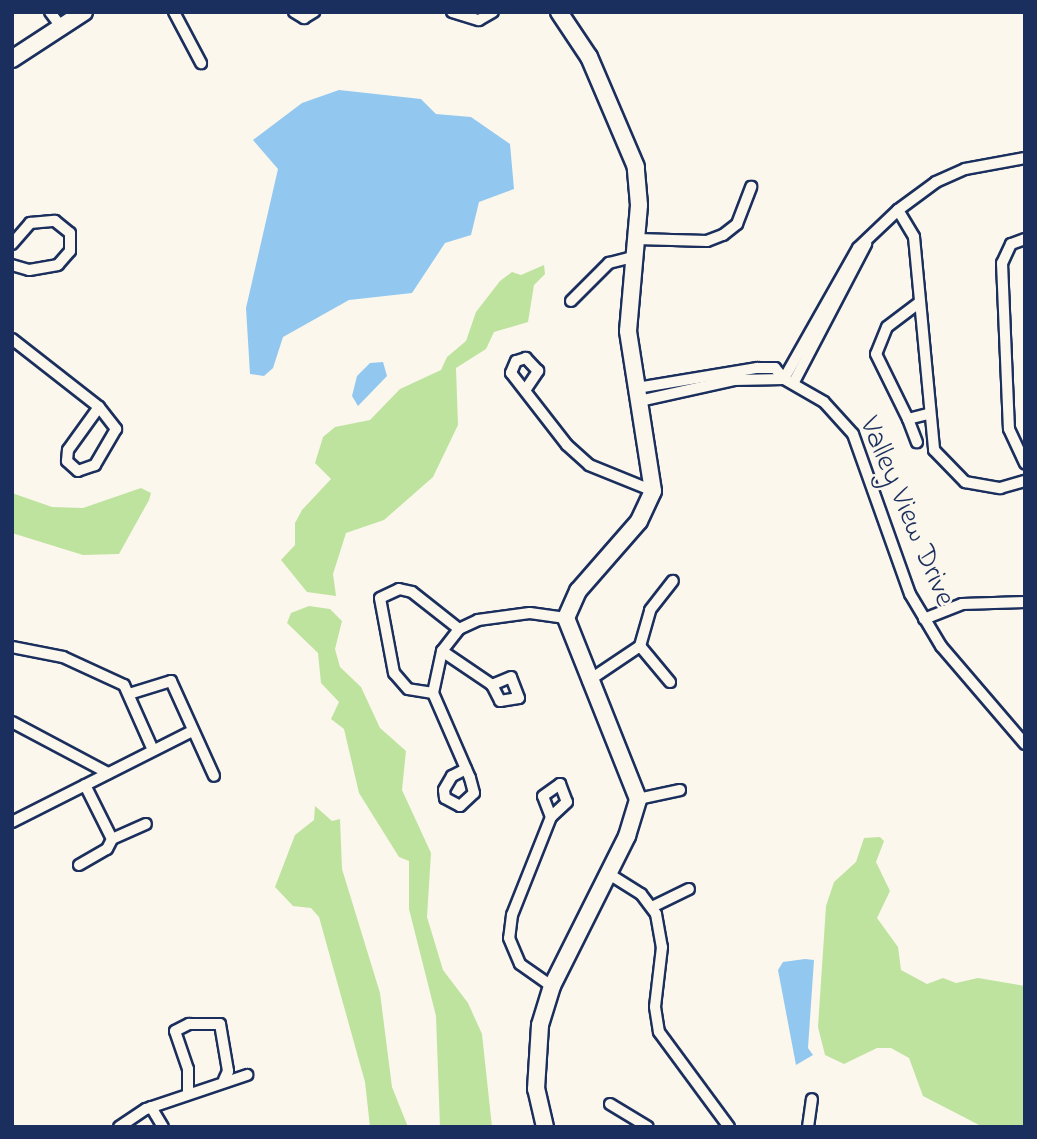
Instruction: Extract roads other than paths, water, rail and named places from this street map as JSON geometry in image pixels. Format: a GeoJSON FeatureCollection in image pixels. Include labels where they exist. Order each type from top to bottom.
{"type":"FeatureCollection","features":[{"type":"Feature","properties":{"kind":"street"},"geometry":{"type":"LineString","coordinates":[[50,12],[62,28]]}},
{"type":"Feature","properties":{"kind":"street"},"geometry":{"type":"LineString","coordinates":[[12,59],[84,12]]}},
{"type":"Feature","properties":{"kind":"street"},"geometry":{"type":"LineString","coordinates":[[174,12],[201,63]]}},
{"type":"Feature","properties":{"kind":"street"},"geometry":{"type":"LineString","coordinates":[[294,12],[304,18],[314,12]]}},
{"type":"Feature","properties":{"kind":"street"},"geometry":{"type":"LineString","coordinates":[[452,12],[479,20],[493,12]]}},
{"type":"Feature","properties":{"kind":"street"},"geometry":{"type":"LineString","coordinates":[[545,1127],[536,1089],[536,1054],[552,986],[609,874],[638,799],[630,768],[588,681],[566,618],[578,591],[639,521],[653,491],[627,307],[637,239],[639,186],[630,146],[589,57],[559,12]]}},
{"type":"Feature","properties":{"kind":"street"},"geometry":{"type":"LineString","coordinates":[[638,394],[734,380],[789,380],[859,248],[898,210],[936,182],[965,169],[1025,158]]}},
{"type":"Feature","properties":{"kind":"street"},"geometry":{"type":"LineString","coordinates":[[637,239],[707,241],[723,235],[737,224],[751,187]]}},
{"type":"Feature","properties":{"kind":"street"},"geometry":{"type":"LineString","coordinates":[[898,210],[913,229],[928,414],[934,450],[957,477],[981,488],[1025,481]]}},
{"type":"Feature","properties":{"kind":"street"},"geometry":{"type":"LineString","coordinates":[[12,244],[30,223],[55,221],[70,233],[69,251],[58,265],[36,270],[12,265]]}},
{"type":"Feature","properties":{"kind":"street"},"geometry":{"type":"LineString","coordinates":[[1025,239],[1011,244],[1002,263],[1008,422],[1025,464]]}},
{"type":"Feature","properties":{"kind":"street"},"geometry":{"type":"LineString","coordinates":[[571,301],[609,263],[633,257]]}},
{"type":"Feature","properties":{"kind":"street"},"geometry":{"type":"LineString","coordinates":[[917,442],[876,345],[900,313],[920,302]]}},
{"type":"Feature","properties":{"kind":"street"},"geometry":{"type":"LineString","coordinates":[[12,339],[99,407],[116,429],[95,465],[78,471],[67,461],[68,450],[99,407]]}},
{"type":"Feature","properties":{"kind":"street","name":"Valley View Drive"},"geometry":{"type":"LineString","coordinates":[[789,380],[824,402],[853,435],[893,559],[924,619],[1025,744]]}},
{"type":"Feature","properties":{"kind":"street"},"geometry":{"type":"LineString","coordinates":[[526,389],[535,407],[583,460],[653,491]]}},
{"type":"Feature","properties":{"kind":"street"},"geometry":{"type":"LineString","coordinates":[[908,419],[928,414]]}},
{"type":"Feature","properties":{"kind":"street"},"geometry":{"type":"LineString","coordinates":[[588,681],[640,646],[650,610],[673,581]]}},
{"type":"Feature","properties":{"kind":"street"},"geometry":{"type":"LineString","coordinates":[[433,693],[408,689],[394,673],[380,597],[399,589],[412,592],[459,629]]}},
{"type":"Feature","properties":{"kind":"street"},"geometry":{"type":"LineString","coordinates":[[924,619],[962,604],[1025,602]]}},
{"type":"Feature","properties":{"kind":"street"},"geometry":{"type":"LineString","coordinates":[[466,769],[433,693],[442,651],[459,629],[494,616],[566,618]]}},
{"type":"Feature","properties":{"kind":"street"},"geometry":{"type":"LineString","coordinates":[[640,646],[670,682]]}},
{"type":"Feature","properties":{"kind":"street"},"geometry":{"type":"LineString","coordinates":[[12,647],[98,671],[124,685],[153,750]]}},
{"type":"Feature","properties":{"kind":"street"},"geometry":{"type":"LineString","coordinates":[[442,651],[492,685]]}},
{"type":"Feature","properties":{"kind":"street"},"geometry":{"type":"LineString","coordinates":[[130,694],[171,681],[214,776]]}},
{"type":"Feature","properties":{"kind":"street"},"geometry":{"type":"LineString","coordinates":[[12,722],[108,773]]}},
{"type":"Feature","properties":{"kind":"street"},"geometry":{"type":"LineString","coordinates":[[12,822],[192,731]]}},
{"type":"Feature","properties":{"kind":"street"},"geometry":{"type":"LineString","coordinates":[[85,785],[112,839]]}},
{"type":"Feature","properties":{"kind":"street"},"geometry":{"type":"LineString","coordinates":[[638,799],[680,790]]}},
{"type":"Feature","properties":{"kind":"street"},"geometry":{"type":"LineString","coordinates":[[551,817],[512,915],[509,938],[520,964],[552,986]]}},
{"type":"Feature","properties":{"kind":"street"},"geometry":{"type":"LineString","coordinates":[[79,865],[107,849],[112,839],[146,824]]}},
{"type":"Feature","properties":{"kind":"street"},"geometry":{"type":"LineString","coordinates":[[609,874],[652,907],[662,947],[655,1007],[659,1032],[729,1127]]}},
{"type":"Feature","properties":{"kind":"street"},"geometry":{"type":"LineString","coordinates":[[652,907],[689,889]]}},
{"type":"Feature","properties":{"kind":"street"},"geometry":{"type":"LineString","coordinates":[[188,1093],[188,1069],[175,1031],[189,1024],[220,1024],[228,1072],[224,1080]]}},
{"type":"Feature","properties":{"kind":"street"},"geometry":{"type":"LineString","coordinates":[[119,1127],[151,1107],[224,1080],[247,1075]]}},
{"type":"Feature","properties":{"kind":"street"},"geometry":{"type":"LineString","coordinates":[[808,1127],[812,1099]]}},
{"type":"Feature","properties":{"kind":"street"},"geometry":{"type":"LineString","coordinates":[[610,1104],[648,1127]]}},
{"type":"Feature","properties":{"kind":"street"},"geometry":{"type":"LineString","coordinates":[[151,1107],[163,1127]]}},
{"type":"Feature","properties":{"kind":"water"},"geometry":{"type":"Polygon","coordinates":[[[339,90],[421,99],[436,114],[471,117],[510,144],[514,189],[479,202],[471,235],[445,243],[412,293],[349,300],[283,337],[273,368],[264,376],[250,374],[246,308],[278,169],[253,140],[302,103],[339,90]]]}},
{"type":"Feature","properties":{"kind":"water"},"geometry":{"type":"Polygon","coordinates":[[[383,362],[387,376],[358,406],[352,396],[357,376],[370,363],[383,362]]]}},
{"type":"Feature","properties":{"kind":"water"},"geometry":{"type":"Polygon","coordinates":[[[814,960],[808,1048],[813,1055],[796,1065],[778,970],[783,962],[814,960]]]}}]}
